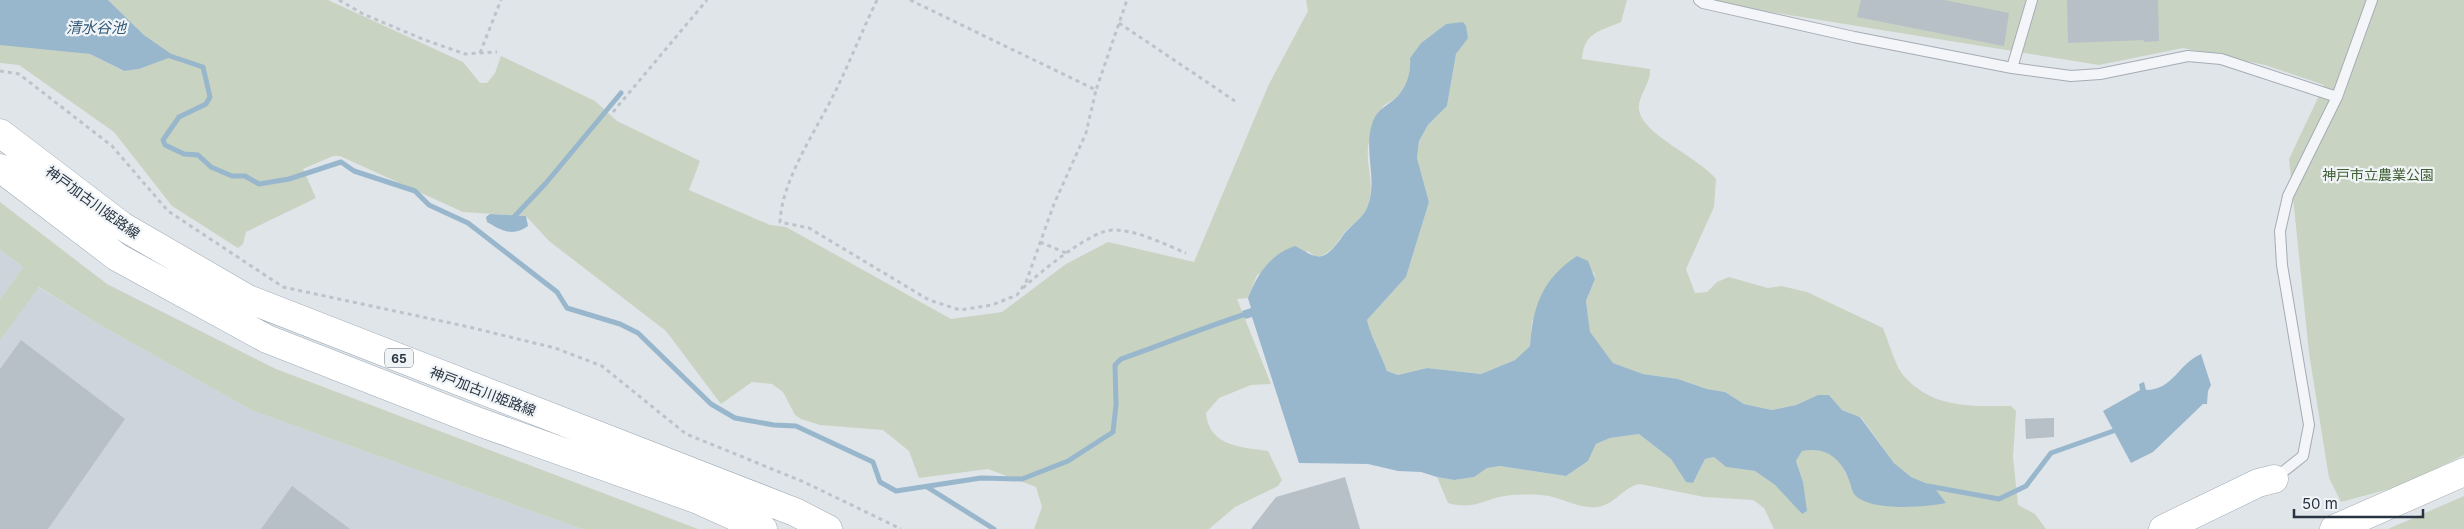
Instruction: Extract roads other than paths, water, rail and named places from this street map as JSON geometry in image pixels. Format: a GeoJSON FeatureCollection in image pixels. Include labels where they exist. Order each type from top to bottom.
{"type":"FeatureCollection","features":[{"type":"Feature","properties":{"kind":"main road","name":"神戸加古川姫路線"},"geometry":{"type":"LineString","coordinates":[[0,133],[122,226],[248,299],[795,512],[828,529]]}},
{"type":"Feature","properties":{"kind":"main road","name":"神戸加古川姫路線"},"geometry":{"type":"LineString","coordinates":[[0,168],[118,258],[267,339],[479,422],[696,499],[763,529]]}},
{"type":"Feature","properties":{"kind":"main road"},"geometry":{"type":"LineString","coordinates":[[2334,529],[2464,472]]}},
{"type":"Feature","properties":{"kind":"main road"},"geometry":{"type":"LineString","coordinates":[[2163,529],[2258,482],[2274,479]]}},
{"type":"Feature","properties":{"kind":"lane"},"geometry":{"type":"LineString","coordinates":[[1699,0],[1703,3],[1762,17],[2012,68],[2071,76],[2100,74],[2188,56],[2221,59],[2337,97]]}},
{"type":"Feature","properties":{"kind":"lane"},"geometry":{"type":"LineString","coordinates":[[2012,68],[2032,0]]}},
{"type":"Feature","properties":{"kind":"lane"},"geometry":{"type":"LineString","coordinates":[[2274,479],[2302,456],[2309,425],[2282,265],[2280,231],[2288,196],[2337,97],[2372,0]]}},
{"type":"Feature","properties":{"kind":"water","name":"清水谷池"},"geometry":{"type":"Polygon","coordinates":[[[0,0],[108,0],[144,35],[174,56],[139,69],[124,71],[90,54],[0,45],[0,0]]]}},
{"type":"Feature","properties":{"kind":"water"},"geometry":{"type":"Polygon","coordinates":[[[1463,22],[1466,26],[1468,38],[1456,54],[1447,106],[1428,125],[1419,141],[1417,158],[1429,202],[1406,277],[1367,320],[1387,371],[1398,375],[1427,368],[1481,374],[1515,360],[1530,346],[1537,306],[1548,284],[1555,274],[1577,256],[1588,261],[1595,279],[1586,301],[1590,332],[1613,363],[1643,374],[1678,379],[1707,389],[1725,392],[1744,404],[1772,410],[1796,405],[1818,395],[1829,395],[1842,410],[1860,417],[1894,463],[1911,477],[1933,486],[1946,503],[1899,507],[1873,504],[1854,494],[1846,473],[1837,460],[1826,452],[1811,450],[1802,451],[1796,461],[1803,482],[1807,511],[1802,514],[1775,485],[1755,471],[1726,467],[1714,457],[1705,459],[1693,483],[1686,482],[1671,459],[1639,434],[1610,438],[1596,444],[1588,461],[1566,476],[1500,466],[1487,468],[1474,477],[1454,480],[1421,472],[1398,471],[1368,464],[1299,463],[1252,317],[1245,319],[1242,311],[1251,308],[1248,298],[1256,281],[1266,266],[1278,254],[1295,246],[1313,255],[1324,255],[1332,249],[1362,216],[1367,208],[1370,197],[1369,143],[1375,117],[1397,97],[1406,84],[1410,68],[1410,58],[1421,43],[1446,24],[1463,22]]]}},
{"type":"Feature","properties":{"kind":"water"},"geometry":{"type":"Polygon","coordinates":[[[490,214],[526,216],[528,226],[517,231],[508,232],[487,222],[486,217],[490,214]]]}},
{"type":"Feature","properties":{"kind":"water"},"geometry":{"type":"Polygon","coordinates":[[[2201,354],[2211,385],[2208,391],[2207,404],[2203,404],[2153,452],[2131,463],[2103,411],[2140,390],[2139,384],[2144,382],[2146,390],[2163,386],[2187,363],[2201,354]]]}},
{"type":"Feature","properties":{"kind":"waterway"},"geometry":{"type":"LineString","coordinates":[[167,55],[203,67],[210,97],[206,104],[179,117],[163,140],[165,145],[184,154],[198,155],[211,167],[232,176],[245,176],[259,184],[289,179],[341,162],[354,171],[415,191],[429,205],[468,223],[557,292],[567,308],[620,324],[638,333],[711,404],[735,418],[774,425],[796,426],[873,462],[880,482],[896,491],[981,478],[1022,479],[1068,461],[1113,432],[1116,405],[1115,365],[1121,359],[1249,313]]}},
{"type":"Feature","properties":{"kind":"waterway"},"geometry":{"type":"LineString","coordinates":[[512,219],[546,183],[621,93]]}},
{"type":"Feature","properties":{"kind":"waterway"},"geometry":{"type":"LineString","coordinates":[[1928,486],[1999,499],[2026,486],[2051,453],[2119,429]]}},
{"type":"Feature","properties":{"kind":"waterway"},"geometry":{"type":"LineString","coordinates":[[927,487],[994,529]]}},
{"type":"Feature","properties":{"kind":"park label","name":"神戸市立農業公園"},"geometry":{"type":"Point","coordinates":[2378,174]}}]}
